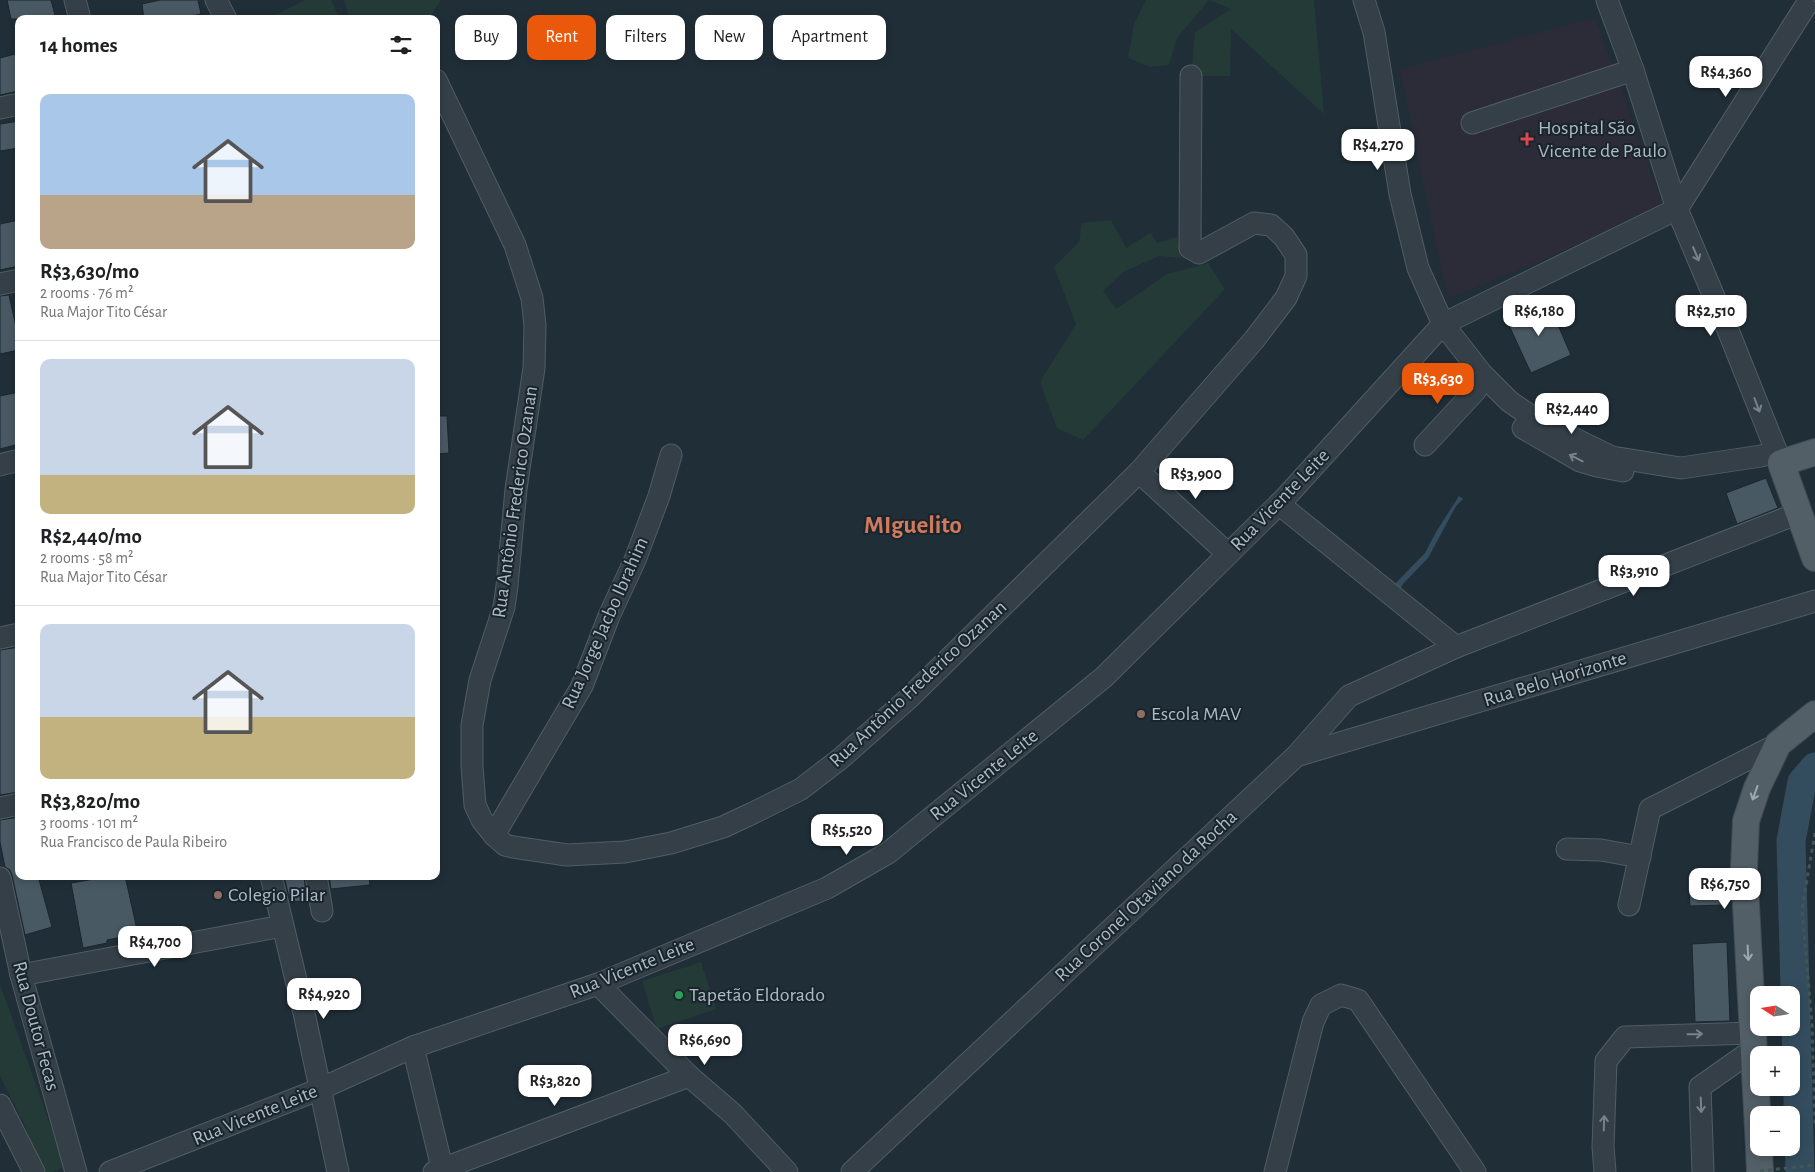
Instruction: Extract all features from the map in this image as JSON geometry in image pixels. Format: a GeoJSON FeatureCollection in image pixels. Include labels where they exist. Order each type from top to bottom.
{"type":"FeatureCollection","features":[{"type":"Feature","properties":{"kind":"main road"},"geometry":{"type":"LineString","coordinates":[[1815,452],[1778,457],[1815,558]]}},
{"type":"Feature","properties":{"kind":"main road"},"geometry":{"type":"LineString","coordinates":[[1757,1106],[1744,868],[1746,821],[1757,788],[1778,744],[1815,714]]}},
{"type":"Feature","properties":{"kind":"main road"},"geometry":{"type":"LineString","coordinates":[[1759,1156],[1760,1172]]}},
{"type":"Feature","properties":{"kind":"street"},"geometry":{"type":"LineString","coordinates":[[75,0],[79,15]]}},
{"type":"Feature","properties":{"kind":"street"},"geometry":{"type":"LineString","coordinates":[[216,0],[224,15]]}},
{"type":"Feature","properties":{"kind":"street"},"geometry":{"type":"LineString","coordinates":[[1364,0],[1374,32],[1400,194],[1418,268],[1438,328],[1476,390],[1528,431],[1580,461],[1597,466],[1644,474],[1690,475],[1743,458]]}},
{"type":"Feature","properties":{"kind":"street"},"geometry":{"type":"LineString","coordinates":[[1438,328],[1509,401],[1536,420],[1612,457],[1681,468],[1743,458],[1778,457],[1728,330],[1677,209],[1633,70],[1607,0]]}},
{"type":"Feature","properties":{"kind":"street"},"geometry":{"type":"LineString","coordinates":[[1677,209],[1806,8]]}},
{"type":"Feature","properties":{"kind":"street"},"geometry":{"type":"LineString","coordinates":[[1472,123],[1633,70]]}},
{"type":"Feature","properties":{"kind":"street","name":"Rua Antônio Frederico Ozanan"},"geometry":{"type":"LineString","coordinates":[[440,88],[515,245],[532,298],[535,325],[534,368],[516,490],[504,607],[480,680],[472,725],[472,766],[475,805],[482,820],[494,835],[505,844],[531,851],[567,854],[625,852],[671,843],[724,827],[801,789],[840,759],[909,698],[1139,472],[1254,340],[1286,298],[1296,276],[1296,255],[1284,237],[1271,225],[1254,224],[1199,252],[1190,248],[1191,76]]}},
{"type":"Feature","properties":{"kind":"street"},"geometry":{"type":"LineString","coordinates":[[0,108],[15,105]]}},
{"type":"Feature","properties":{"kind":"street","name":"Rua Vicente Leite"},"geometry":{"type":"LineString","coordinates":[[110,1172],[320,1089],[413,1047],[598,984],[827,888],[888,853],[1104,677],[1279,504],[1438,328],[1677,209]]}},
{"type":"Feature","properties":{"kind":"street"},"geometry":{"type":"LineString","coordinates":[[0,284],[15,281]]}},
{"type":"Feature","properties":{"kind":"street"},"geometry":{"type":"LineString","coordinates":[[1425,445],[1476,390]]}},
{"type":"Feature","properties":{"kind":"street","name":"Rua Jorge Jacbo Ibrahim"},"geometry":{"type":"LineString","coordinates":[[494,835],[582,686],[609,616],[635,560],[660,496],[671,455]]}},
{"type":"Feature","properties":{"kind":"street"},"geometry":{"type":"LineString","coordinates":[[0,465],[15,461]]}},
{"type":"Feature","properties":{"kind":"street"},"geometry":{"type":"LineString","coordinates":[[1139,472],[1228,554]]}},
{"type":"Feature","properties":{"kind":"street"},"geometry":{"type":"LineString","coordinates":[[1279,504],[1456,647]]}},
{"type":"Feature","properties":{"kind":"street","name":"Rua Coronel Otaviano da Rocha"},"geometry":{"type":"LineString","coordinates":[[852,1172],[1296,756],[1349,696],[1456,647],[1799,513]]}},
{"type":"Feature","properties":{"kind":"street","name":"Rua Belo Horizonte"},"geometry":{"type":"LineString","coordinates":[[1296,756],[1815,601]]}},
{"type":"Feature","properties":{"kind":"street"},"geometry":{"type":"LineString","coordinates":[[0,638],[15,635]]}},
{"type":"Feature","properties":{"kind":"street"},"geometry":{"type":"LineString","coordinates":[[1629,905],[1650,809],[1778,744]]}},
{"type":"Feature","properties":{"kind":"street"},"geometry":{"type":"LineString","coordinates":[[0,808],[15,805]]}},
{"type":"Feature","properties":{"kind":"street"},"geometry":{"type":"LineString","coordinates":[[1567,849],[1601,850],[1640,857]]}},
{"type":"Feature","properties":{"kind":"street","name":"Rua Doutor Fecas"},"geometry":{"type":"LineString","coordinates":[[0,878],[21,975],[76,1172]]}},
{"type":"Feature","properties":{"kind":"street"},"geometry":{"type":"LineString","coordinates":[[272,880],[304,1014],[338,1172]]}},
{"type":"Feature","properties":{"kind":"street"},"geometry":{"type":"LineString","coordinates":[[317,880],[322,911]]}},
{"type":"Feature","properties":{"kind":"street"},"geometry":{"type":"LineString","coordinates":[[21,975],[282,926]]}},
{"type":"Feature","properties":{"kind":"street"},"geometry":{"type":"LineString","coordinates":[[598,984],[689,1076],[733,1114],[787,1172]]}},
{"type":"Feature","properties":{"kind":"street"},"geometry":{"type":"LineString","coordinates":[[1275,1172],[1313,1022],[1321,1005],[1341,995],[1358,1000],[1475,1172]]}},
{"type":"Feature","properties":{"kind":"street"},"geometry":{"type":"LineString","coordinates":[[1605,1172],[1603,1147],[1606,1061],[1625,1037],[1753,1041]]}},
{"type":"Feature","properties":{"kind":"street"},"geometry":{"type":"LineString","coordinates":[[1703,1172],[1700,1087],[1753,1041]]}},
{"type":"Feature","properties":{"kind":"street"},"geometry":{"type":"LineString","coordinates":[[413,1047],[439,1171],[689,1076]]}},
{"type":"Feature","properties":{"kind":"street"},"geometry":{"type":"LineString","coordinates":[[0,1105],[34,1172]]}},
{"type":"Feature","properties":{"kind":"path"},"geometry":{"type":"LineString","coordinates":[[1815,833],[1802,909],[1812,1024],[1815,1124]]}},
{"type":"Feature","properties":{"kind":"path"},"geometry":{"type":"LineString","coordinates":[[1760,1172],[1815,1165]]}},
{"type":"Feature","properties":{"kind":"shaded area","name":"Hospital São Vicente de Paulo"},"geometry":{"type":"Polygon","coordinates":[[[1595,18],[1664,209],[1450,298],[1442,274],[1400,69],[1595,18]]]}},
{"type":"Feature","properties":{"kind":"shaded area"},"geometry":{"type":"Polygon","coordinates":[[[1459,496],[1463,499],[1456,506],[1428,558],[1403,584],[1399,591],[1389,590],[1425,553],[1459,496]]]}},
{"type":"Feature","properties":{"kind":"green space"},"geometry":{"type":"Polygon","coordinates":[[[305,0],[331,0],[338,15],[276,15],[305,0]]]}},
{"type":"Feature","properties":{"kind":"green space"},"geometry":{"type":"Polygon","coordinates":[[[344,0],[441,0],[432,15],[349,15],[344,0]]]}},
{"type":"Feature","properties":{"kind":"green space"},"geometry":{"type":"Polygon","coordinates":[[[1146,0],[1209,0],[1177,38],[1169,65],[1150,67],[1128,58],[1134,24],[1146,0]]]}},
{"type":"Feature","properties":{"kind":"green space"},"geometry":{"type":"Polygon","coordinates":[[[1209,0],[1314,0],[1324,114],[1231,29],[1230,76],[1191,76],[1195,32],[1231,9],[1209,0]]]}},
{"type":"Feature","properties":{"kind":"green space"},"geometry":{"type":"Polygon","coordinates":[[[1111,220],[1126,248],[1150,233],[1157,243],[1177,237],[1181,258],[1159,256],[1123,272],[1103,291],[1116,309],[1167,274],[1208,263],[1225,289],[1083,440],[1057,428],[1040,382],[1076,324],[1054,267],[1079,242],[1082,223],[1111,220]]]}},
{"type":"Feature","properties":{"kind":"green space","name":"Tapetão Eldorado"},"geometry":{"type":"Polygon","coordinates":[[[701,962],[716,1009],[657,1029],[642,981],[701,962]]]}},
{"type":"Feature","properties":{"kind":"green space"},"geometry":{"type":"Polygon","coordinates":[[[0,984],[65,1166],[53,1172],[44,1172],[25,1126],[0,1076],[0,984]]]}},
{"type":"Feature","properties":{"kind":"building"},"geometry":{"type":"Polygon","coordinates":[[[7,0],[51,0],[55,15],[15,15],[15,19],[11,19],[7,0]]]}},
{"type":"Feature","properties":{"kind":"building"},"geometry":{"type":"Polygon","coordinates":[[[160,0],[198,0],[201,14],[143,15],[142,4],[160,0]]]}},
{"type":"Feature","properties":{"kind":"building"},"geometry":{"type":"Polygon","coordinates":[[[15,54],[15,92],[0,95],[0,58],[15,54]]]}},
{"type":"Feature","properties":{"kind":"building"},"geometry":{"type":"Polygon","coordinates":[[[15,122],[15,149],[0,151],[0,124],[15,122]]]}},
{"type":"Feature","properties":{"kind":"building"},"geometry":{"type":"Polygon","coordinates":[[[15,221],[15,267],[0,270],[0,224],[15,221]]]}},
{"type":"Feature","properties":{"kind":"building"},"geometry":{"type":"Polygon","coordinates":[[[9,295],[15,322],[15,351],[0,354],[0,296],[9,295]]]}},
{"type":"Feature","properties":{"kind":"building"},"geometry":{"type":"Polygon","coordinates":[[[1547,300],[1571,355],[1531,373],[1506,319],[1547,300]]]}},
{"type":"Feature","properties":{"kind":"building"},"geometry":{"type":"Polygon","coordinates":[[[15,393],[15,445],[0,449],[0,396],[15,393]]]}},
{"type":"Feature","properties":{"kind":"building"},"geometry":{"type":"Polygon","coordinates":[[[440,416],[447,416],[449,453],[440,454],[440,416]]]}},
{"type":"Feature","properties":{"kind":"building"},"geometry":{"type":"Polygon","coordinates":[[[1766,478],[1778,508],[1737,524],[1726,493],[1766,478]]]}},
{"type":"Feature","properties":{"kind":"building"},"geometry":{"type":"Polygon","coordinates":[[[15,648],[15,793],[0,795],[0,650],[15,648]]]}},
{"type":"Feature","properties":{"kind":"building"},"geometry":{"type":"Polygon","coordinates":[[[15,818],[15,880],[39,880],[52,927],[25,935],[12,875],[10,870],[5,867],[0,842],[0,820],[15,818]]]}},
{"type":"Feature","properties":{"kind":"building"},"geometry":{"type":"Polygon","coordinates":[[[1723,873],[1725,905],[1690,906],[1688,875],[1723,873]]]}},
{"type":"Feature","properties":{"kind":"building"},"geometry":{"type":"Polygon","coordinates":[[[88,880],[126,880],[138,934],[107,940],[107,943],[83,948],[71,883],[88,880]]]}},
{"type":"Feature","properties":{"kind":"building"},"geometry":{"type":"Polygon","coordinates":[[[285,880],[304,880],[307,902],[290,901],[285,880]]]}},
{"type":"Feature","properties":{"kind":"building"},"geometry":{"type":"Polygon","coordinates":[[[330,880],[369,880],[370,885],[331,889],[330,880]]]}},
{"type":"Feature","properties":{"kind":"building"},"geometry":{"type":"Polygon","coordinates":[[[1727,942],[1730,1021],[1695,1022],[1692,944],[1727,942]]]}},
{"type":"Feature","properties":{"kind":"waterway"},"geometry":{"type":"LineString","coordinates":[[1800,1172],[1791,841],[1802,782],[1815,767]]}},
{"type":"Feature","properties":{"kind":"place","name":"Hospital São Vicente de Paulo"},"geometry":{"type":"Point","coordinates":[1527,139]}},
{"type":"Feature","properties":{"kind":"place","name":"Escola MAV"},"geometry":{"type":"Point","coordinates":[1141,714]}},
{"type":"Feature","properties":{"kind":"place","name":"Colegio Pilar"},"geometry":{"type":"Point","coordinates":[218,895]}},
{"type":"Feature","properties":{"kind":"place","name":"Tapetão Eldorado"},"geometry":{"type":"Point","coordinates":[679,995]}},
{"type":"Feature","properties":{"kind":"district","name":"MIguelito"},"geometry":{"type":"Point","coordinates":[913,525]}}]}
